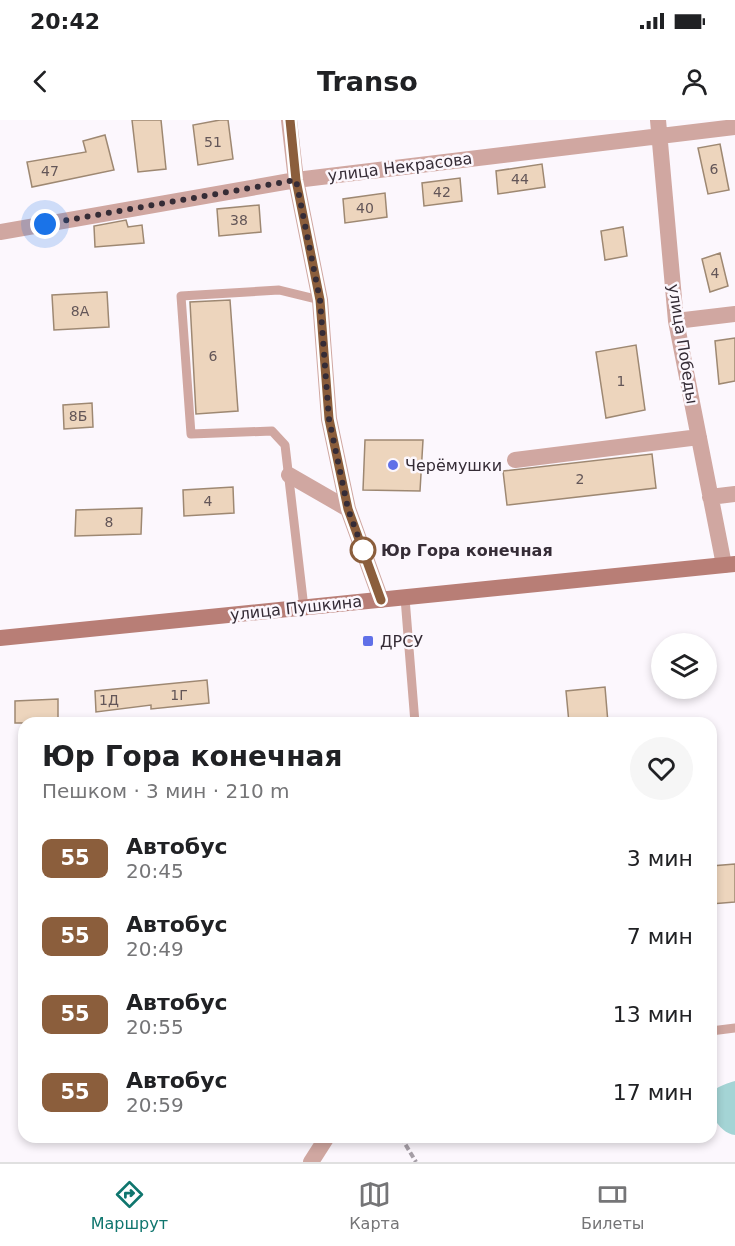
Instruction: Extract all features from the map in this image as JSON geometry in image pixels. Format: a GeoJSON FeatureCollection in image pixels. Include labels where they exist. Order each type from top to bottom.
{"type":"FeatureCollection","features":[{"type":"Feature","properties":{"kind":"main road","name":"улица Пушкина"},"geometry":{"type":"LineString","coordinates":[[0,638],[730,565]]}},
{"type":"Feature","properties":{"kind":"street"},"geometry":{"type":"LineString","coordinates":[[290,120],[296,180],[320,300],[329,419],[348,509],[381,600]]}},
{"type":"Feature","properties":{"kind":"street","name":"улица Некрасова"},"geometry":{"type":"LineString","coordinates":[[0,232],[296,180],[658,128],[735,127]]}},
{"type":"Feature","properties":{"kind":"street","name":"улица Победы"},"geometry":{"type":"LineString","coordinates":[[658,128],[676,321],[710,497],[730,565]]}},
{"type":"Feature","properties":{"kind":"street"},"geometry":{"type":"LineString","coordinates":[[676,321],[735,314]]}},
{"type":"Feature","properties":{"kind":"street"},"geometry":{"type":"LineString","coordinates":[[515,460],[699,436]]}},
{"type":"Feature","properties":{"kind":"street"},"geometry":{"type":"LineString","coordinates":[[289,475],[348,509]]}},
{"type":"Feature","properties":{"kind":"street"},"geometry":{"type":"LineString","coordinates":[[710,497],[735,494]]}},
{"type":"Feature","properties":{"kind":"street"},"geometry":{"type":"LineString","coordinates":[[311,1162],[323,1143]]}},
{"type":"Feature","properties":{"kind":"lane"},"geometry":{"type":"LineString","coordinates":[[304,608],[285,445],[272,431],[191,434],[181,296],[279,290],[320,300]]}},
{"type":"Feature","properties":{"kind":"lane"},"geometry":{"type":"LineString","coordinates":[[405,598],[415,717]]}},
{"type":"Feature","properties":{"kind":"lane"},"geometry":{"type":"LineString","coordinates":[[717,1030],[735,1028]]}},
{"type":"Feature","properties":{"kind":"path"},"geometry":{"type":"LineString","coordinates":[[405,1143],[416,1162]]}},
{"type":"Feature","properties":{"kind":"water"},"geometry":{"type":"Polygon","coordinates":[[[735,1081],[735,1135],[723,1130],[717,1122],[717,1088],[735,1081]]]}},
{"type":"Feature","properties":{"kind":"building"},"geometry":{"type":"Polygon","coordinates":[[[132,120],[161,120],[166,169],[138,172],[132,120]]]}},
{"type":"Feature","properties":{"kind":"building"},"geometry":{"type":"Polygon","coordinates":[[[228,120],[233,159],[198,165],[193,125],[228,120]]]}},
{"type":"Feature","properties":{"kind":"building"},"geometry":{"type":"Polygon","coordinates":[[[105,135],[114,170],[32,187],[27,162],[86,152],[83,141],[105,135]]]}},
{"type":"Feature","properties":{"kind":"building"},"geometry":{"type":"Polygon","coordinates":[[[720,144],[729,190],[708,194],[698,148],[720,144]]]}},
{"type":"Feature","properties":{"kind":"building"},"geometry":{"type":"Polygon","coordinates":[[[542,164],[545,187],[498,194],[496,171],[542,164]]]}},
{"type":"Feature","properties":{"kind":"building"},"geometry":{"type":"Polygon","coordinates":[[[460,178],[462,201],[424,206],[422,183],[460,178]]]}},
{"type":"Feature","properties":{"kind":"building"},"geometry":{"type":"Polygon","coordinates":[[[385,193],[387,217],[345,223],[343,199],[385,193]]]}},
{"type":"Feature","properties":{"kind":"building"},"geometry":{"type":"Polygon","coordinates":[[[259,205],[261,232],[219,236],[217,209],[259,205]]]}},
{"type":"Feature","properties":{"kind":"building"},"geometry":{"type":"Polygon","coordinates":[[[126,220],[128,227],[142,225],[144,243],[95,247],[94,226],[126,220]]]}},
{"type":"Feature","properties":{"kind":"building"},"geometry":{"type":"Polygon","coordinates":[[[623,227],[627,256],[605,260],[601,231],[623,227]]]}},
{"type":"Feature","properties":{"kind":"building"},"geometry":{"type":"Polygon","coordinates":[[[720,253],[728,286],[710,292],[702,259],[720,253]]]}},
{"type":"Feature","properties":{"kind":"building"},"geometry":{"type":"Polygon","coordinates":[[[107,292],[109,327],[54,330],[52,295],[107,292]]]}},
{"type":"Feature","properties":{"kind":"building"},"geometry":{"type":"Polygon","coordinates":[[[230,300],[238,411],[196,414],[190,302],[230,300]]]}},
{"type":"Feature","properties":{"kind":"building"},"geometry":{"type":"Polygon","coordinates":[[[735,338],[735,381],[719,384],[715,341],[735,338]]]}},
{"type":"Feature","properties":{"kind":"building"},"geometry":{"type":"Polygon","coordinates":[[[636,345],[645,410],[606,418],[596,352],[636,345]]]}},
{"type":"Feature","properties":{"kind":"building"},"geometry":{"type":"Polygon","coordinates":[[[92,403],[93,427],[64,429],[63,405],[92,403]]]}},
{"type":"Feature","properties":{"kind":"building","name":"Черёмушки"},"geometry":{"type":"Polygon","coordinates":[[[365,440],[423,440],[420,491],[363,490],[365,440]]]}},
{"type":"Feature","properties":{"kind":"building"},"geometry":{"type":"Polygon","coordinates":[[[652,454],[656,488],[507,505],[503,471],[652,454]]]}},
{"type":"Feature","properties":{"kind":"building"},"geometry":{"type":"Polygon","coordinates":[[[233,487],[234,513],[184,516],[183,490],[233,487]]]}},
{"type":"Feature","properties":{"kind":"building"},"geometry":{"type":"Polygon","coordinates":[[[142,508],[141,534],[75,536],[76,510],[142,508]]]}},
{"type":"Feature","properties":{"kind":"building"},"geometry":{"type":"Polygon","coordinates":[[[207,680],[209,703],[151,709],[151,705],[96,712],[95,691],[207,680]]]}},
{"type":"Feature","properties":{"kind":"building"},"geometry":{"type":"Polygon","coordinates":[[[605,687],[608,717],[568,717],[566,691],[605,687]]]}},
{"type":"Feature","properties":{"kind":"building"},"geometry":{"type":"Polygon","coordinates":[[[58,699],[58,717],[18,717],[18,723],[15,723],[15,701],[58,699]]]}},
{"type":"Feature","properties":{"kind":"building"},"geometry":{"type":"Polygon","coordinates":[[[735,864],[735,902],[717,904],[717,866],[735,864]]]}},
{"type":"Feature","properties":{"kind":"bus line","name":"55"},"geometry":{"type":"LineString","coordinates":[[290,120],[296,180],[320,300],[329,419],[348,509],[381,600]]}},
{"type":"Feature","properties":{"kind":"place","name":"Черёмушки"},"geometry":{"type":"Point","coordinates":[393,465]}},
{"type":"Feature","properties":{"kind":"place","name":"Юр Гора конечная"},"geometry":{"type":"Point","coordinates":[363,550]}},
{"type":"Feature","properties":{"kind":"place","name":"ДРСУ"},"geometry":{"type":"Point","coordinates":[368,641]}},
{"type":"Feature","properties":{"kind":"route"},"geometry":{"type":"LineString","coordinates":[[45,224],[296,180],[320,300],[329,419],[348,509],[363,550]]}}]}
